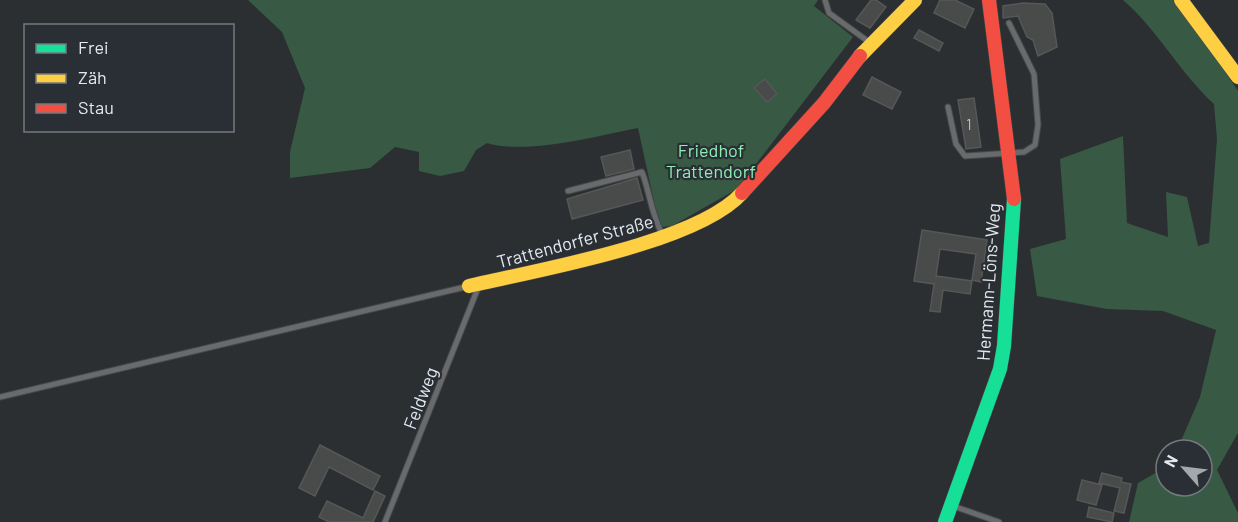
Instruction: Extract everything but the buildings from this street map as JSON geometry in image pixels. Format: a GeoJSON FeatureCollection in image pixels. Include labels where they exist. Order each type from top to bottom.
{"type":"FeatureCollection","features":[{"type":"Feature","properties":{"kind":"street","name":"Trattendorfer Straße"},"geometry":{"type":"LineString","coordinates":[[474,285],[619,251],[700,222],[733,203],[824,103],[870,43],[915,0]]}},
{"type":"Feature","properties":{"kind":"street","name":"Hermann-Löns-Weg"},"geometry":{"type":"LineString","coordinates":[[945,522],[1000,369],[1004,346],[1014,202],[988,0]]}},
{"type":"Feature","properties":{"kind":"street"},"geometry":{"type":"LineString","coordinates":[[1181,0],[1238,77]]}},
{"type":"Feature","properties":{"kind":"lane"},"geometry":{"type":"LineString","coordinates":[[825,0],[829,13],[870,43]]}},
{"type":"Feature","properties":{"kind":"lane"},"geometry":{"type":"LineString","coordinates":[[948,107],[956,144],[965,156],[1024,152],[1035,146],[1038,126],[1034,74],[1010,23]]}},
{"type":"Feature","properties":{"kind":"lane"},"geometry":{"type":"LineString","coordinates":[[568,191],[642,172],[648,188],[649,207],[663,237]]}},
{"type":"Feature","properties":{"kind":"lane"},"geometry":{"type":"LineString","coordinates":[[0,397],[474,285]]}},
{"type":"Feature","properties":{"kind":"lane","name":"Feldweg"},"geometry":{"type":"LineString","coordinates":[[386,522],[474,285]]}},
{"type":"Feature","properties":{"kind":"lane"},"geometry":{"type":"LineString","coordinates":[[951,506],[999,522]]}},
{"type":"Feature","properties":{"kind":"green space","name":"Friedhof Trattendorf"},"geometry":{"type":"Polygon","coordinates":[[[248,0],[818,0],[814,6],[853,37],[737,189],[672,226],[662,227],[655,206],[638,128],[542,146],[503,146],[487,143],[476,150],[464,171],[440,176],[419,171],[419,152],[395,147],[370,168],[290,178],[290,152],[305,88],[282,32],[248,0]]]}},
{"type":"Feature","properties":{"kind":"green space"},"geometry":{"type":"Polygon","coordinates":[[[1123,0],[1173,0],[1187,15],[1238,91],[1238,433],[1217,470],[1238,513],[1238,522],[1129,522],[1138,483],[1154,474],[1154,498],[1214,498],[1214,438],[1182,438],[1200,397],[1216,330],[1163,311],[1107,309],[1037,296],[1030,249],[1066,239],[1060,159],[1123,136],[1127,223],[1168,237],[1166,192],[1187,197],[1198,246],[1209,243],[1217,139],[1214,104],[1201,92],[1136,12],[1123,0]]]}},
{"type":"Feature","properties":{"kind":"traffic: fast"},"geometry":{"type":"LineString","coordinates":[[945,522],[1000,369],[1004,346],[1014,199]]}},
{"type":"Feature","properties":{"kind":"traffic: slow"},"geometry":{"type":"LineString","coordinates":[[860,56],[915,0]]}},
{"type":"Feature","properties":{"kind":"traffic: slow"},"geometry":{"type":"LineString","coordinates":[[1181,0],[1238,77]]}},
{"type":"Feature","properties":{"kind":"traffic: slow"},"geometry":{"type":"LineString","coordinates":[[469,286],[573,263],[654,240],[720,211],[742,193]]}},
{"type":"Feature","properties":{"kind":"traffic: jam"},"geometry":{"type":"LineString","coordinates":[[989,0],[1014,199]]}},
{"type":"Feature","properties":{"kind":"traffic: jam"},"geometry":{"type":"LineString","coordinates":[[742,193],[824,103],[860,56]]}}]}
